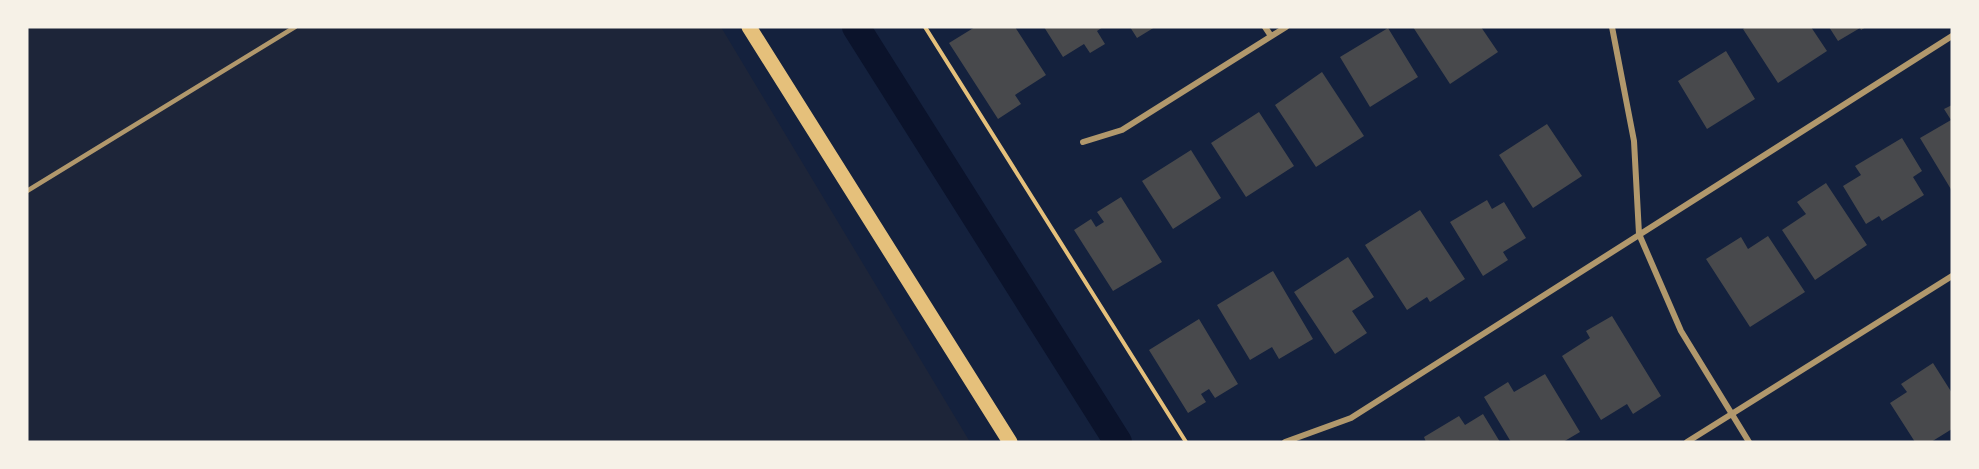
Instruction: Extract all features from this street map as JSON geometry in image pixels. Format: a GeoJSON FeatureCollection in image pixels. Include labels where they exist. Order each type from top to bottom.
{"type":"FeatureCollection","features":[{"type":"Feature","properties":{"kind":"main road"},"geometry":{"type":"LineString","coordinates":[[749,27],[1010,442]]}},
{"type":"Feature","properties":{"kind":"street"},"geometry":{"type":"LineString","coordinates":[[1265,27],[1271,36]]}},
{"type":"Feature","properties":{"kind":"street"},"geometry":{"type":"LineString","coordinates":[[1083,142],[1122,130],[1286,27]]}},
{"type":"Feature","properties":{"kind":"street"},"geometry":{"type":"LineString","coordinates":[[1612,27],[1634,141],[1639,234],[1681,331],[1749,442]]}},
{"type":"Feature","properties":{"kind":"street"},"geometry":{"type":"LineString","coordinates":[[1285,442],[1351,418],[1952,36]]}},
{"type":"Feature","properties":{"kind":"street"},"geometry":{"type":"LineString","coordinates":[[1687,442],[1952,276]]}},
{"type":"Feature","properties":{"kind":"lane"},"geometry":{"type":"LineString","coordinates":[[27,191],[295,27]]}},
{"type":"Feature","properties":{"kind":"path"},"geometry":{"type":"LineString","coordinates":[[925,27],[1186,442]]}},
{"type":"Feature","properties":{"kind":"shaded area"},"geometry":{"type":"Polygon","coordinates":[[[27,27],[721,27],[970,442],[27,442],[27,27]]]}},
{"type":"Feature","properties":{"kind":"building"},"geometry":{"type":"Polygon","coordinates":[[[975,27],[1015,27],[1046,75],[1015,95],[1021,104],[998,119],[949,43],[975,27]]]}},
{"type":"Feature","properties":{"kind":"building"},"geometry":{"type":"Polygon","coordinates":[[[1044,27],[1103,27],[1097,31],[1105,44],[1090,53],[1084,44],[1063,57],[1044,27]]]}},
{"type":"Feature","properties":{"kind":"building"},"geometry":{"type":"Polygon","coordinates":[[[1130,27],[1155,27],[1137,38],[1130,27]]]}},
{"type":"Feature","properties":{"kind":"building"},"geometry":{"type":"Polygon","coordinates":[[[1413,27],[1481,27],[1498,52],[1450,84],[1413,27]]]}},
{"type":"Feature","properties":{"kind":"building"},"geometry":{"type":"Polygon","coordinates":[[[1746,27],[1811,27],[1827,51],[1778,83],[1743,29],[1746,27]]]}},
{"type":"Feature","properties":{"kind":"building"},"geometry":{"type":"Polygon","coordinates":[[[1829,27],[1866,27],[1838,41],[1829,27]]]}},
{"type":"Feature","properties":{"kind":"building"},"geometry":{"type":"Polygon","coordinates":[[[1388,28],[1418,77],[1370,107],[1340,57],[1388,28]]]}},
{"type":"Feature","properties":{"kind":"building"},"geometry":{"type":"Polygon","coordinates":[[[1726,51],[1755,99],[1707,129],[1678,81],[1726,51]]]}},
{"type":"Feature","properties":{"kind":"building"},"geometry":{"type":"Polygon","coordinates":[[[1322,72],[1364,136],[1316,167],[1275,105],[1322,72]]]}},
{"type":"Feature","properties":{"kind":"building"},"geometry":{"type":"Polygon","coordinates":[[[1952,105],[1952,191],[1920,138],[1951,120],[1944,109],[1952,105]]]}},
{"type":"Feature","properties":{"kind":"building"},"geometry":{"type":"Polygon","coordinates":[[[1259,112],[1294,166],[1246,197],[1211,143],[1259,112]]]}},
{"type":"Feature","properties":{"kind":"building"},"geometry":{"type":"Polygon","coordinates":[[[1547,124],[1582,176],[1533,208],[1499,155],[1547,124]]]}},
{"type":"Feature","properties":{"kind":"building"},"geometry":{"type":"Polygon","coordinates":[[[1902,138],[1922,171],[1913,177],[1924,195],[1882,221],[1879,216],[1866,224],[1843,186],[1861,175],[1855,166],[1902,138]]]}},
{"type":"Feature","properties":{"kind":"building"},"geometry":{"type":"Polygon","coordinates":[[[1191,150],[1221,198],[1173,229],[1142,181],[1191,150]]]}},
{"type":"Feature","properties":{"kind":"building"},"geometry":{"type":"Polygon","coordinates":[[[1826,183],[1867,245],[1815,280],[1782,230],[1806,214],[1797,202],[1826,183]]]}},
{"type":"Feature","properties":{"kind":"building"},"geometry":{"type":"Polygon","coordinates":[[[1121,197],[1162,262],[1113,291],[1074,230],[1091,219],[1096,227],[1104,222],[1097,212],[1121,197]]]}},
{"type":"Feature","properties":{"kind":"building"},"geometry":{"type":"Polygon","coordinates":[[[1487,200],[1492,209],[1504,202],[1526,238],[1503,252],[1508,260],[1483,276],[1450,222],[1487,200]]]}},
{"type":"Feature","properties":{"kind":"building"},"geometry":{"type":"Polygon","coordinates":[[[1420,210],[1465,279],[1430,302],[1427,297],[1407,310],[1365,245],[1420,210]]]}},
{"type":"Feature","properties":{"kind":"building"},"geometry":{"type":"Polygon","coordinates":[[[1768,236],[1805,292],[1750,327],[1706,259],[1741,237],[1748,249],[1768,236]]]}},
{"type":"Feature","properties":{"kind":"building"},"geometry":{"type":"Polygon","coordinates":[[[1348,257],[1374,297],[1352,311],[1367,333],[1335,354],[1294,292],[1348,257]]]}},
{"type":"Feature","properties":{"kind":"building"},"geometry":{"type":"Polygon","coordinates":[[[1273,271],[1313,339],[1279,359],[1272,347],[1250,360],[1217,305],[1273,271]]]}},
{"type":"Feature","properties":{"kind":"building"},"geometry":{"type":"Polygon","coordinates":[[[1612,316],[1661,396],[1633,414],[1627,404],[1601,420],[1562,356],[1590,338],[1586,331],[1612,316]]]}},
{"type":"Feature","properties":{"kind":"building"},"geometry":{"type":"Polygon","coordinates":[[[1199,319],[1238,384],[1215,398],[1209,389],[1201,394],[1206,402],[1188,413],[1149,350],[1199,319]]]}},
{"type":"Feature","properties":{"kind":"building"},"geometry":{"type":"Polygon","coordinates":[[[1933,363],[1952,393],[1952,429],[1931,442],[1915,442],[1890,403],[1907,392],[1901,384],[1933,363]]]}},
{"type":"Feature","properties":{"kind":"building"},"geometry":{"type":"Polygon","coordinates":[[[1545,374],[1580,432],[1563,442],[1511,442],[1484,397],[1508,382],[1514,392],[1545,374]]]}},
{"type":"Feature","properties":{"kind":"building"},"geometry":{"type":"Polygon","coordinates":[[[1483,414],[1500,442],[1426,442],[1424,437],[1459,416],[1465,425],[1483,414]]]}},
{"type":"Feature","properties":{"kind":"waterway"},"geometry":{"type":"LineString","coordinates":[[856,27],[1118,442]]}}]}
